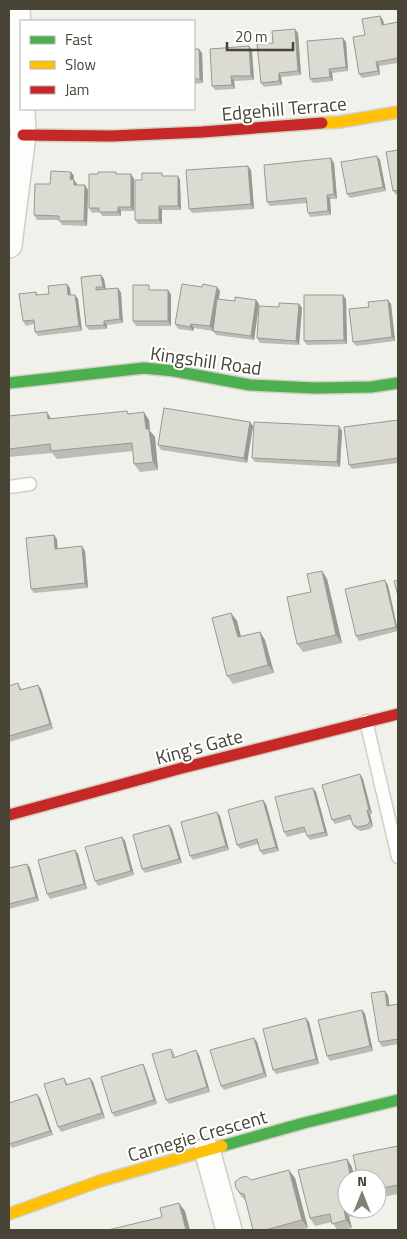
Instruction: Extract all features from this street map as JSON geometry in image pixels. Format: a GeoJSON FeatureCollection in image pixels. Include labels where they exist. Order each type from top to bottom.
{"type":"FeatureCollection","features":[{"type":"Feature","properties":{"kind":"street"},"geometry":{"type":"LineString","coordinates":[[17,9],[20,77]]}},
{"type":"Feature","properties":{"kind":"street"},"geometry":{"type":"LineString","coordinates":[[9,246],[23,135],[22,110]]}},
{"type":"Feature","properties":{"kind":"street","name":"Edgehill Terrace"},"geometry":{"type":"LineString","coordinates":[[23,135],[112,136],[202,132],[340,122],[398,112]]}},
{"type":"Feature","properties":{"kind":"street","name":"Kingshill Road"},"geometry":{"type":"LineString","coordinates":[[9,383],[144,368],[174,371],[250,385],[315,388],[371,387],[398,383]]}},
{"type":"Feature","properties":{"kind":"street","name":"King's Gate"},"geometry":{"type":"LineString","coordinates":[[9,815],[182,768],[398,714]]}},
{"type":"Feature","properties":{"kind":"street","name":"Carnegie Crescent"},"geometry":{"type":"LineString","coordinates":[[9,1214],[100,1180],[304,1123],[398,1100]]}},
{"type":"Feature","properties":{"kind":"street"},"geometry":{"type":"LineString","coordinates":[[207,1150],[228,1230]]}},
{"type":"Feature","properties":{"kind":"lane"},"geometry":{"type":"LineString","coordinates":[[9,487],[30,484]]}},
{"type":"Feature","properties":{"kind":"lane"},"geometry":{"type":"LineString","coordinates":[[366,721],[398,857]]}},
{"type":"Feature","properties":{"kind":"building"},"geometry":{"type":"Polygon","coordinates":[[[380,16],[382,25],[398,22],[398,58],[376,62],[378,71],[359,74],[353,37],[365,35],[362,19],[380,16]]]}},
{"type":"Feature","properties":{"kind":"building"},"geometry":{"type":"Polygon","coordinates":[[[295,29],[298,71],[279,73],[279,81],[261,83],[257,44],[273,43],[272,31],[295,29]]]}},
{"type":"Feature","properties":{"kind":"building"},"geometry":{"type":"Polygon","coordinates":[[[343,38],[346,67],[329,69],[330,77],[310,79],[307,41],[343,38]]]}},
{"type":"Feature","properties":{"kind":"building"},"geometry":{"type":"Polygon","coordinates":[[[249,46],[251,76],[231,76],[232,85],[212,86],[210,49],[249,46]]]}},
{"type":"Feature","properties":{"kind":"building"},"geometry":{"type":"Polygon","coordinates":[[[195,49],[199,49],[200,79],[195,79],[195,49]]]}},
{"type":"Feature","properties":{"kind":"building"},"geometry":{"type":"Polygon","coordinates":[[[398,150],[398,190],[393,191],[386,152],[398,150]]]}},
{"type":"Feature","properties":{"kind":"building"},"geometry":{"type":"Polygon","coordinates":[[[377,156],[383,187],[347,194],[341,162],[377,156]]]}},
{"type":"Feature","properties":{"kind":"building"},"geometry":{"type":"Polygon","coordinates":[[[331,158],[334,194],[327,195],[328,211],[308,213],[306,198],[267,202],[264,165],[331,158]]]}},
{"type":"Feature","properties":{"kind":"building"},"geometry":{"type":"Polygon","coordinates":[[[248,166],[251,204],[189,209],[186,170],[248,166]]]}},
{"type":"Feature","properties":{"kind":"building"},"geometry":{"type":"Polygon","coordinates":[[[51,171],[71,172],[70,179],[74,180],[74,185],[85,185],[84,221],[59,221],[59,216],[34,215],[35,184],[50,184],[51,171]]]}},
{"type":"Feature","properties":{"kind":"building"},"geometry":{"type":"Polygon","coordinates":[[[98,172],[131,174],[131,207],[118,207],[118,212],[99,212],[99,208],[89,208],[89,174],[98,174],[98,172]]]}},
{"type":"Feature","properties":{"kind":"building"},"geometry":{"type":"Polygon","coordinates":[[[142,173],[162,173],[162,176],[178,176],[178,206],[159,206],[159,220],[135,220],[135,180],[142,180],[142,173]]]}},
{"type":"Feature","properties":{"kind":"building"},"geometry":{"type":"Polygon","coordinates":[[[101,275],[103,287],[96,287],[96,290],[118,288],[120,319],[104,321],[104,325],[86,326],[81,277],[101,275]]]}},
{"type":"Feature","properties":{"kind":"building"},"geometry":{"type":"Polygon","coordinates":[[[67,284],[68,295],[75,295],[79,326],[35,332],[34,320],[23,321],[19,294],[36,292],[36,295],[49,294],[48,286],[67,284]]]}},
{"type":"Feature","properties":{"kind":"building"},"geometry":{"type":"Polygon","coordinates":[[[182,284],[202,287],[203,284],[217,287],[210,326],[191,324],[190,327],[175,324],[182,284]]]}},
{"type":"Feature","properties":{"kind":"building"},"geometry":{"type":"Polygon","coordinates":[[[133,285],[149,285],[149,290],[168,290],[168,321],[133,321],[133,285]]]}},
{"type":"Feature","properties":{"kind":"building"},"geometry":{"type":"Polygon","coordinates":[[[304,295],[343,295],[344,340],[304,341],[304,295]]]}},
{"type":"Feature","properties":{"kind":"building"},"geometry":{"type":"Polygon","coordinates":[[[235,297],[256,300],[251,336],[213,331],[217,299],[235,301],[235,297]]]}},
{"type":"Feature","properties":{"kind":"building"},"geometry":{"type":"Polygon","coordinates":[[[388,300],[392,337],[353,342],[349,309],[369,307],[368,302],[388,300]]]}},
{"type":"Feature","properties":{"kind":"building"},"geometry":{"type":"Polygon","coordinates":[[[279,303],[299,304],[296,341],[257,338],[259,306],[279,307],[279,303]]]}},
{"type":"Feature","properties":{"kind":"building"},"geometry":{"type":"Polygon","coordinates":[[[164,408],[250,422],[244,458],[158,445],[164,408]]]}},
{"type":"Feature","properties":{"kind":"building"},"geometry":{"type":"Polygon","coordinates":[[[127,411],[128,414],[144,412],[146,429],[149,429],[153,462],[134,464],[132,443],[51,451],[50,444],[9,449],[9,416],[47,412],[48,419],[127,411]]]}},
{"type":"Feature","properties":{"kind":"building"},"geometry":{"type":"Polygon","coordinates":[[[398,420],[398,458],[349,465],[344,427],[398,420]]]}},
{"type":"Feature","properties":{"kind":"building"},"geometry":{"type":"Polygon","coordinates":[[[254,422],[339,426],[337,462],[252,458],[254,422]]]}},
{"type":"Feature","properties":{"kind":"building"},"geometry":{"type":"Polygon","coordinates":[[[54,535],[55,549],[82,546],[85,583],[31,589],[26,538],[54,535]]]}},
{"type":"Feature","properties":{"kind":"building"},"geometry":{"type":"Polygon","coordinates":[[[322,571],[336,635],[297,644],[287,597],[311,592],[307,574],[322,571]]]}},
{"type":"Feature","properties":{"kind":"building"},"geometry":{"type":"Polygon","coordinates":[[[385,580],[396,627],[356,636],[345,589],[385,580]]]}},
{"type":"Feature","properties":{"kind":"building"},"geometry":{"type":"Polygon","coordinates":[[[398,580],[398,596],[394,581],[398,580]]]}},
{"type":"Feature","properties":{"kind":"building"},"geometry":{"type":"Polygon","coordinates":[[[231,613],[238,637],[260,632],[268,665],[227,676],[212,618],[231,613]]]}},
{"type":"Feature","properties":{"kind":"building"},"geometry":{"type":"Polygon","coordinates":[[[18,683],[20,690],[38,685],[50,724],[9,736],[9,686],[18,683]]]}},
{"type":"Feature","properties":{"kind":"building"},"geometry":{"type":"Polygon","coordinates":[[[360,774],[370,822],[367,825],[358,827],[353,825],[350,815],[332,820],[322,785],[360,774]]]}},
{"type":"Feature","properties":{"kind":"building"},"geometry":{"type":"Polygon","coordinates":[[[313,788],[325,832],[307,836],[304,827],[284,832],[275,797],[313,788]]]}},
{"type":"Feature","properties":{"kind":"building"},"geometry":{"type":"Polygon","coordinates":[[[263,800],[276,847],[260,851],[257,839],[237,845],[228,810],[263,800]]]}},
{"type":"Feature","properties":{"kind":"building"},"geometry":{"type":"Polygon","coordinates":[[[217,812],[226,846],[190,856],[181,822],[217,812]]]}},
{"type":"Feature","properties":{"kind":"building"},"geometry":{"type":"Polygon","coordinates":[[[169,825],[179,859],[142,869],[133,835],[169,825]]]}},
{"type":"Feature","properties":{"kind":"building"},"geometry":{"type":"Polygon","coordinates":[[[122,837],[131,871],[95,881],[85,847],[122,837]]]}},
{"type":"Feature","properties":{"kind":"building"},"geometry":{"type":"Polygon","coordinates":[[[75,850],[84,884],[47,894],[38,860],[75,850]]]}},
{"type":"Feature","properties":{"kind":"building"},"geometry":{"type":"Polygon","coordinates":[[[27,864],[36,897],[9,904],[9,868],[27,864]]]}},
{"type":"Feature","properties":{"kind":"building"},"geometry":{"type":"Polygon","coordinates":[[[385,991],[387,1006],[398,1004],[398,1039],[379,1042],[371,993],[385,991]]]}},
{"type":"Feature","properties":{"kind":"building"},"geometry":{"type":"Polygon","coordinates":[[[362,1010],[370,1046],[327,1056],[318,1020],[362,1010]]]}},
{"type":"Feature","properties":{"kind":"building"},"geometry":{"type":"Polygon","coordinates":[[[306,1018],[316,1059],[273,1070],[263,1029],[306,1018]]]}},
{"type":"Feature","properties":{"kind":"building"},"geometry":{"type":"Polygon","coordinates":[[[254,1038],[264,1073],[221,1086],[210,1050],[254,1038]]]}},
{"type":"Feature","properties":{"kind":"building"},"geometry":{"type":"Polygon","coordinates":[[[171,1049],[173,1058],[196,1050],[207,1087],[166,1100],[152,1054],[171,1049]]]}},
{"type":"Feature","properties":{"kind":"building"},"geometry":{"type":"Polygon","coordinates":[[[143,1064],[154,1100],[112,1113],[101,1077],[143,1064]]]}},
{"type":"Feature","properties":{"kind":"building"},"geometry":{"type":"Polygon","coordinates":[[[64,1078],[66,1085],[90,1078],[102,1113],[58,1127],[44,1084],[64,1078]]]}},
{"type":"Feature","properties":{"kind":"building"},"geometry":{"type":"Polygon","coordinates":[[[37,1094],[50,1131],[9,1144],[9,1103],[37,1094]]]}},
{"type":"Feature","properties":{"kind":"building"},"geometry":{"type":"Polygon","coordinates":[[[398,1146],[398,1185],[387,1187],[387,1169],[356,1169],[353,1155],[398,1146]]]}},
{"type":"Feature","properties":{"kind":"building"},"geometry":{"type":"Polygon","coordinates":[[[347,1159],[349,1169],[337,1169],[337,1219],[346,1220],[332,1224],[330,1214],[310,1218],[298,1170],[347,1159]]]}},
{"type":"Feature","properties":{"kind":"building"},"geometry":{"type":"Polygon","coordinates":[[[289,1170],[302,1220],[265,1230],[253,1230],[244,1194],[240,1193],[236,1188],[235,1182],[246,1176],[251,1180],[289,1170]]]}},
{"type":"Feature","properties":{"kind":"building"},"geometry":{"type":"Polygon","coordinates":[[[179,1203],[186,1230],[108,1230],[162,1217],[160,1208],[179,1203]]]}},
{"type":"Feature","properties":{"kind":"traffic: fast"},"geometry":{"type":"LineString","coordinates":[[9,383],[144,368],[174,371],[250,385],[315,388],[371,387],[398,383]]}},
{"type":"Feature","properties":{"kind":"traffic: fast"},"geometry":{"type":"LineString","coordinates":[[222,1146],[304,1123],[398,1100]]}},
{"type":"Feature","properties":{"kind":"traffic: slow"},"geometry":{"type":"LineString","coordinates":[[322,123],[340,122],[398,112]]}},
{"type":"Feature","properties":{"kind":"traffic: slow"},"geometry":{"type":"LineString","coordinates":[[9,1214],[100,1181],[222,1146]]}},
{"type":"Feature","properties":{"kind":"traffic: jam"},"geometry":{"type":"LineString","coordinates":[[23,135],[112,136],[202,132],[322,123]]}},
{"type":"Feature","properties":{"kind":"traffic: jam"},"geometry":{"type":"LineString","coordinates":[[9,815],[182,768],[398,714]]}}]}
